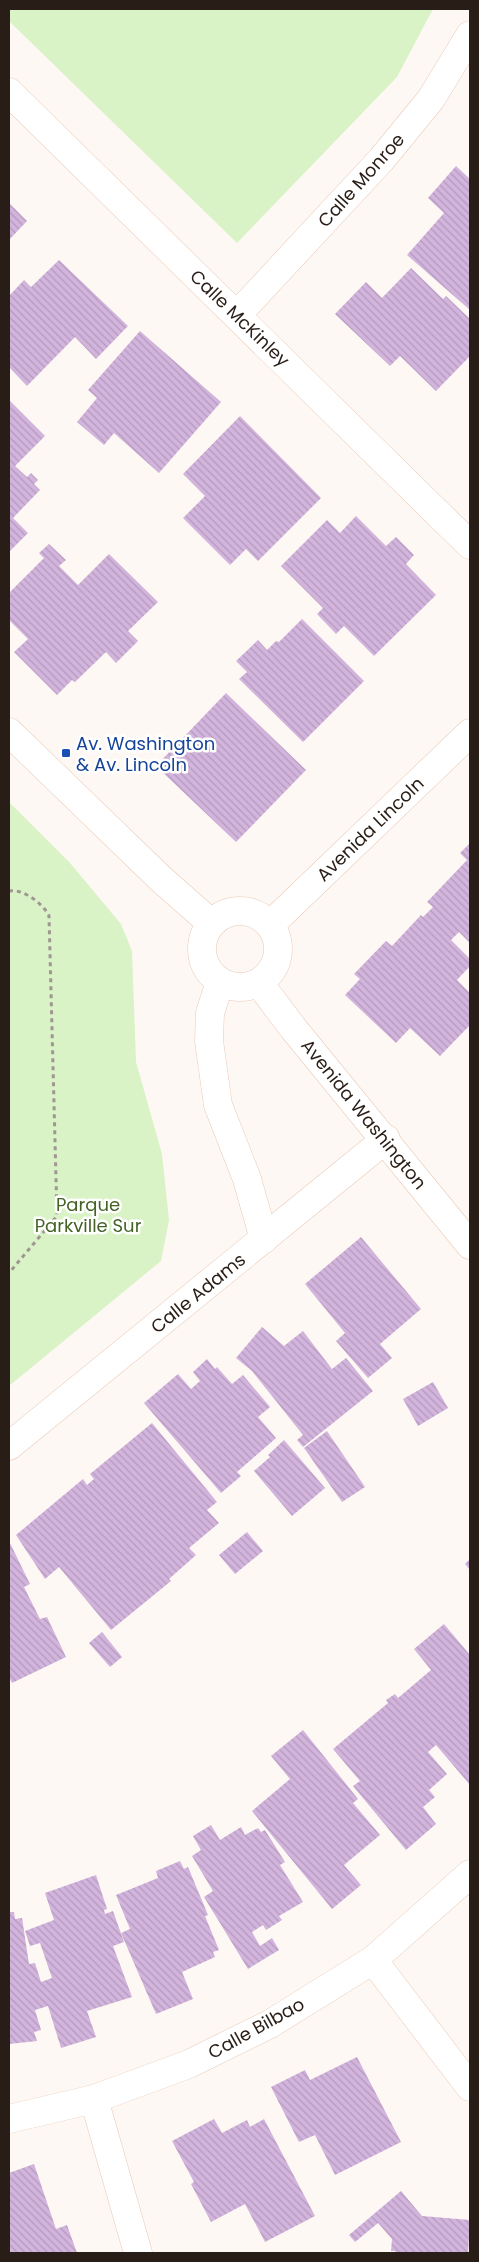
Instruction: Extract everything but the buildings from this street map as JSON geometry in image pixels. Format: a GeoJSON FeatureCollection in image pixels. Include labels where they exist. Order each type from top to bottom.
{"type":"FeatureCollection","features":[{"type":"Feature","properties":{"kind":"street","name":"Calle Monroe"},"geometry":{"type":"LineString","coordinates":[[238,315],[381,160],[431,99],[470,35]]}},
{"type":"Feature","properties":{"kind":"street","name":"Calle McKinley"},"geometry":{"type":"LineString","coordinates":[[9,92],[470,545]]}},
{"type":"Feature","properties":{"kind":"street"},"geometry":{"type":"LineString","coordinates":[[9,732],[161,879],[211,924]]}},
{"type":"Feature","properties":{"kind":"street","name":"Avenida Lincoln"},"geometry":{"type":"LineString","coordinates":[[270,925],[470,733]]}},
{"type":"Feature","properties":{"kind":"street"},"geometry":{"type":"LineString","coordinates":[[234,910],[248,911],[260,916],[270,925],[276,936],[279,950],[276,963],[269,975],[259,983],[246,987],[232,987],[220,982],[210,973],[203,962],[201,948],[204,935],[211,924],[221,915],[234,910]]}},
{"type":"Feature","properties":{"kind":"street"},"geometry":{"type":"LineString","coordinates":[[220,982],[210,1013],[209,1041],[218,1105],[247,1179],[264,1239]]}},
{"type":"Feature","properties":{"kind":"street","name":"Avenida Washington"},"geometry":{"type":"LineString","coordinates":[[259,983],[293,1028],[386,1139],[470,1245]]}},
{"type":"Feature","properties":{"kind":"street","name":"Calle Adams"},"geometry":{"type":"LineString","coordinates":[[9,1446],[386,1139]]}},
{"type":"Feature","properties":{"kind":"street","name":"Calle Bilbao"},"geometry":{"type":"LineString","coordinates":[[9,2119],[94,2099],[189,2064],[254,2032],[373,1960],[470,1874]]}},
{"type":"Feature","properties":{"kind":"street"},"geometry":{"type":"LineString","coordinates":[[373,1960],[470,2087]]}},
{"type":"Feature","properties":{"kind":"street"},"geometry":{"type":"LineString","coordinates":[[94,2099],[138,2253]]}},
{"type":"Feature","properties":{"kind":"path"},"geometry":{"type":"LineString","coordinates":[[9,890],[21,892],[46,910],[49,916],[57,1216],[9,1273]]}},
{"type":"Feature","properties":{"kind":"green space"},"geometry":{"type":"Polygon","coordinates":[[[9,9],[433,9],[397,77],[237,243],[9,21],[9,9]]]}},
{"type":"Feature","properties":{"kind":"green space","name":"Parque Parkville Sur"},"geometry":{"type":"Polygon","coordinates":[[[9,802],[70,863],[121,924],[132,951],[136,1062],[162,1154],[169,1220],[161,1261],[9,1386],[9,802]]]}},
{"type":"Feature","properties":{"kind":"place","name":"Av. Washington & Av. Lincoln"},"geometry":{"type":"Point","coordinates":[66,753]}}]}
